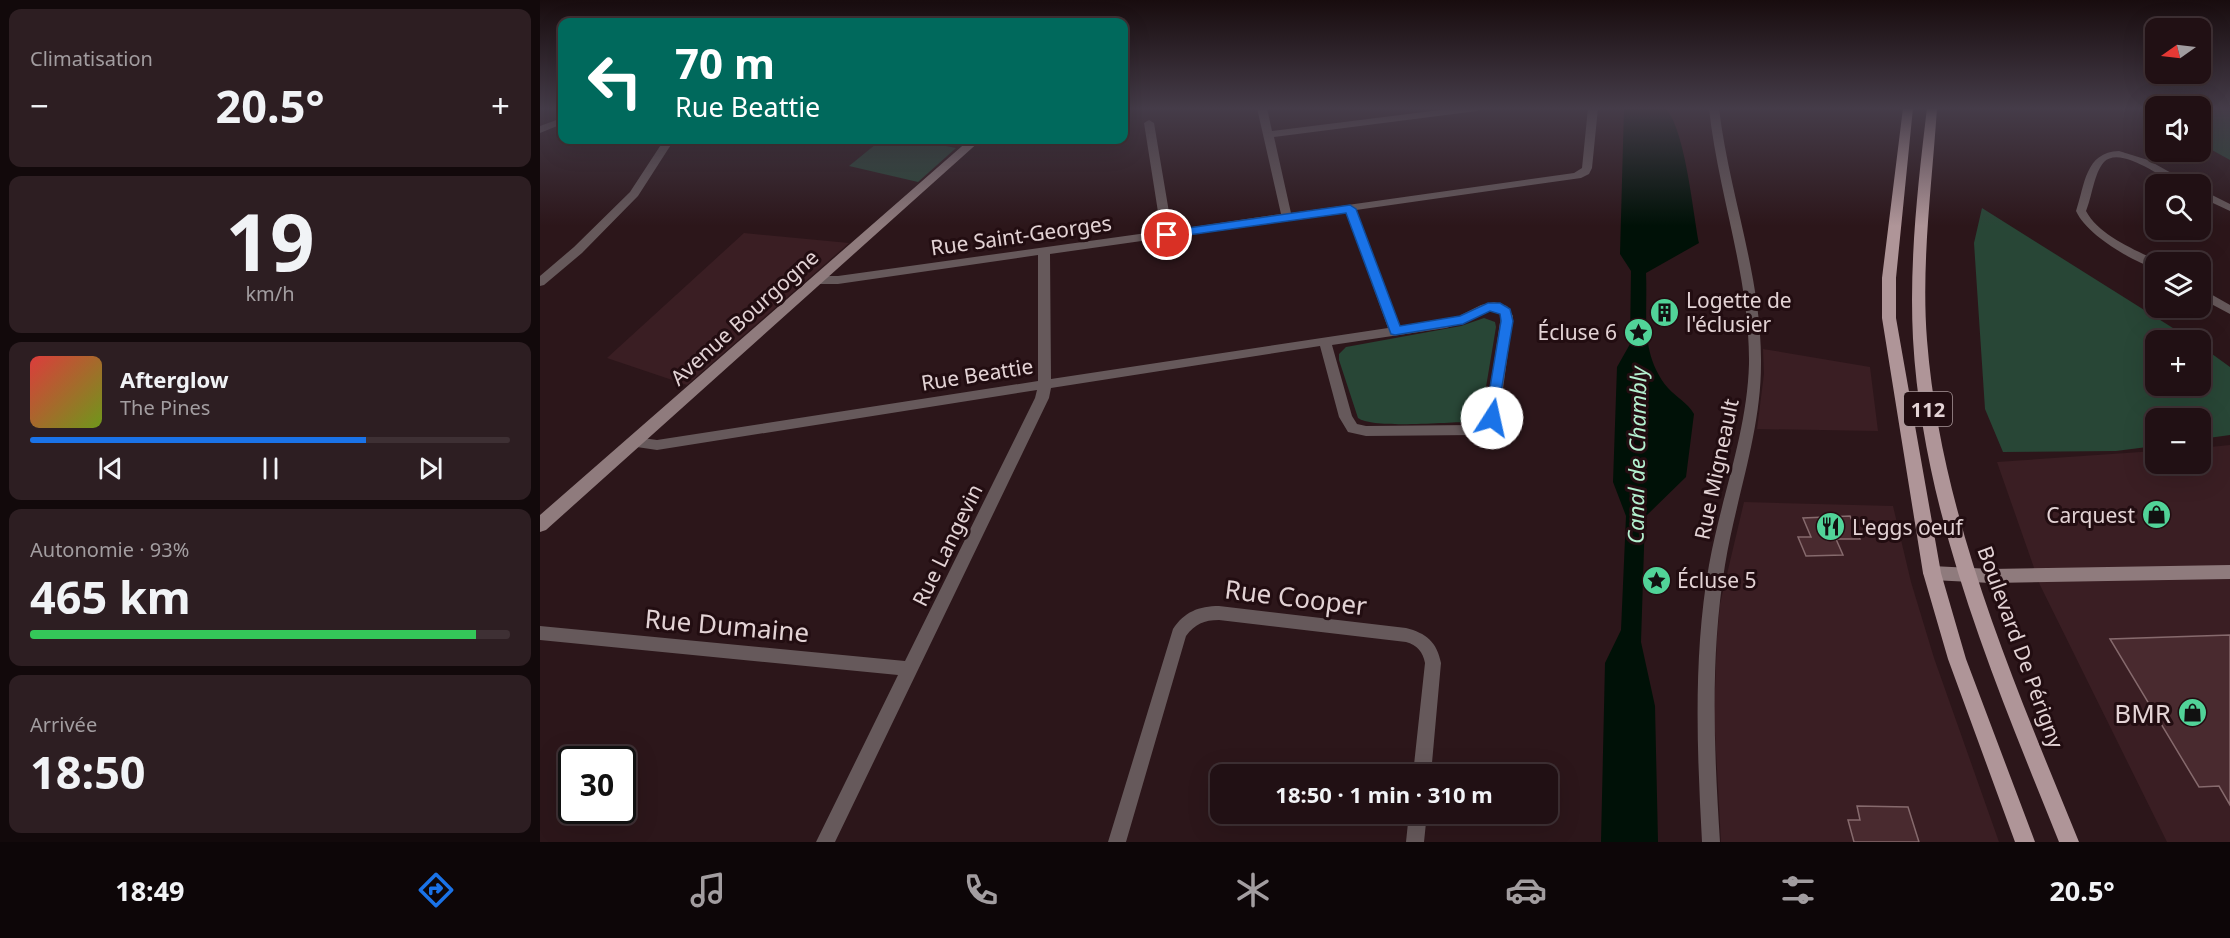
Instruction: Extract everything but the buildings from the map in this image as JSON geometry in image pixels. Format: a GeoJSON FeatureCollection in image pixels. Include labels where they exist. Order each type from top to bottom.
{"type":"FeatureCollection","features":[{"type":"Feature","properties":{"kind":"main road","name":"112"},"geometry":{"type":"LineString","coordinates":[[1904,147],[1888,305],[1932,573],[1957,659],[2025,842]]}},
{"type":"Feature","properties":{"kind":"main road","name":"Boulevard De Périgny"},"geometry":{"type":"LineString","coordinates":[[1929,147],[1919,279],[1920,341],[1938,461],[1968,576],[1995,656],[2069,842]]}},
{"type":"Feature","properties":{"kind":"street"},"geometry":{"type":"LineString","coordinates":[[540,282],[578,250],[637,190],[664,147]]}},
{"type":"Feature","properties":{"kind":"street","name":"Avenue Bourgogne"},"geometry":{"type":"LineString","coordinates":[[540,525],[967,147]]}},
{"type":"Feature","properties":{"kind":"street"},"geometry":{"type":"LineString","coordinates":[[1153,147],[1167,235]]}},
{"type":"Feature","properties":{"kind":"street"},"geometry":{"type":"LineString","coordinates":[[1271,147],[1287,217]]}},
{"type":"Feature","properties":{"kind":"street","name":"Rue Saint-Georges"},"geometry":{"type":"LineString","coordinates":[[817,280],[838,280],[1044,252],[1572,177],[1586,171],[1589,147]]}},
{"type":"Feature","properties":{"kind":"street","name":"Rue Migneault"},"geometry":{"type":"LineString","coordinates":[[1710,842],[1706,766],[1709,637],[1717,566],[1744,440],[1755,366],[1746,278],[1719,147]]}},
{"type":"Feature","properties":{"kind":"street"},"geometry":{"type":"LineString","coordinates":[[2145,258],[2091,225],[2082,216],[2081,211],[2099,161],[2108,155],[2130,157],[2166,174]]}},
{"type":"Feature","properties":{"kind":"street"},"geometry":{"type":"LineString","coordinates":[[2211,198],[2230,208]]}},
{"type":"Feature","properties":{"kind":"street"},"geometry":{"type":"LineString","coordinates":[[1350,209],[1395,331]]}},
{"type":"Feature","properties":{"kind":"street","name":"Rue Langevin"},"geometry":{"type":"LineString","coordinates":[[825,842],[1039,406],[1045,385],[1044,252]]}},
{"type":"Feature","properties":{"kind":"street"},"geometry":{"type":"LineString","coordinates":[[2211,299],[2230,310]]}},
{"type":"Feature","properties":{"kind":"street","name":"Rue Beattie"},"geometry":{"type":"LineString","coordinates":[[634,442],[657,445],[1325,341],[1395,331],[1463,320],[1488,307],[1504,309],[1507,321],[1493,413],[1489,423],[1474,430],[1366,431],[1353,428],[1346,417],[1325,341]]}},
{"type":"Feature","properties":{"kind":"street"},"geometry":{"type":"LineString","coordinates":[[1932,573],[1968,576],[2230,572]]}},
{"type":"Feature","properties":{"kind":"street","name":"Rue Cooper"},"geometry":{"type":"LineString","coordinates":[[1117,842],[1179,634],[1190,619],[1203,613],[1406,635],[1425,643],[1431,651],[1434,663],[1423,764]]}},
{"type":"Feature","properties":{"kind":"street","name":"Rue Dumaine"},"geometry":{"type":"LineString","coordinates":[[540,633],[910,669]]}},
{"type":"Feature","properties":{"kind":"street"},"geometry":{"type":"LineString","coordinates":[[1415,842],[1417,824]]}},
{"type":"Feature","properties":{"kind":"shaded area"},"geometry":{"type":"Polygon","coordinates":[[[744,233],[849,243],[687,385],[607,358],[744,233]]]}},
{"type":"Feature","properties":{"kind":"shaded area"},"geometry":{"type":"Polygon","coordinates":[[[1763,349],[1870,367],[1878,431],[1757,429],[1764,374],[1763,349]]]}},
{"type":"Feature","properties":{"kind":"shaded area"},"geometry":{"type":"Polygon","coordinates":[[[2230,445],[2230,842],[2167,842],[2040,585],[1997,462],[2145,452],[2145,474],[2211,474],[2211,447],[2230,445]]]}},
{"type":"Feature","properties":{"kind":"shaded area"},"geometry":{"type":"Polygon","coordinates":[[[1744,502],[1893,506],[1911,582],[1934,658],[1999,842],[1721,842],[1714,714],[1717,638],[1720,604],[1744,502]]]}},
{"type":"Feature","properties":{"kind":"green space"},"geometry":{"type":"Polygon","coordinates":[[[872,147],[956,148],[918,182],[849,166],[872,147]]]}},
{"type":"Feature","properties":{"kind":"green space"},"geometry":{"type":"Polygon","coordinates":[[[2211,147],[2230,147],[2230,160],[2211,150],[2211,147]]]}},
{"type":"Feature","properties":{"kind":"green space"},"geometry":{"type":"Polygon","coordinates":[[[1982,208],[2145,310],[2145,318],[2157,318],[2176,330],[2145,330],[2145,396],[2211,396],[2211,353],[2230,367],[2230,435],[2211,438],[2211,408],[2145,408],[2145,447],[2116,451],[2003,452],[1985,409],[1974,243],[1982,208]]]}},
{"type":"Feature","properties":{"kind":"green space"},"geometry":{"type":"Polygon","coordinates":[[[1484,318],[1495,322],[1496,327],[1481,417],[1468,422],[1410,424],[1378,423],[1358,418],[1339,360],[1339,354],[1346,347],[1461,326],[1484,318]]]}},
{"type":"Feature","properties":{"kind":"water","name":"Canal de Chambly"},"geometry":{"type":"Polygon","coordinates":[[[1623,147],[1682,147],[1699,243],[1646,273],[1647,333],[1653,361],[1668,388],[1694,414],[1686,477],[1645,517],[1641,642],[1655,706],[1658,842],[1601,842],[1605,663],[1621,630],[1626,516],[1613,482],[1617,367],[1630,344],[1631,271],[1620,254],[1623,147]]]}},
{"type":"Feature","properties":{"kind":"place","name":"Logette de l'éclusier"},"geometry":{"type":"Point","coordinates":[1665,312]}},
{"type":"Feature","properties":{"kind":"place","name":"Écluse 6"},"geometry":{"type":"Point","coordinates":[1638,332]}},
{"type":"Feature","properties":{"kind":"place","name":"Carquest"},"geometry":{"type":"Point","coordinates":[2156,515]}},
{"type":"Feature","properties":{"kind":"place","name":"L'eggs oeuf"},"geometry":{"type":"Point","coordinates":[1831,527]}},
{"type":"Feature","properties":{"kind":"place","name":"Écluse 5"},"geometry":{"type":"Point","coordinates":[1656,580]}},
{"type":"Feature","properties":{"kind":"place","name":"BMR"},"geometry":{"type":"Point","coordinates":[2192,713]}},
{"type":"Feature","properties":{"kind":"route"},"geometry":{"type":"LineString","coordinates":[[1167,235],[1350,209],[1395,331],[1463,320],[1488,307],[1495,306],[1504,309],[1507,321],[1492,418]]}}]}
